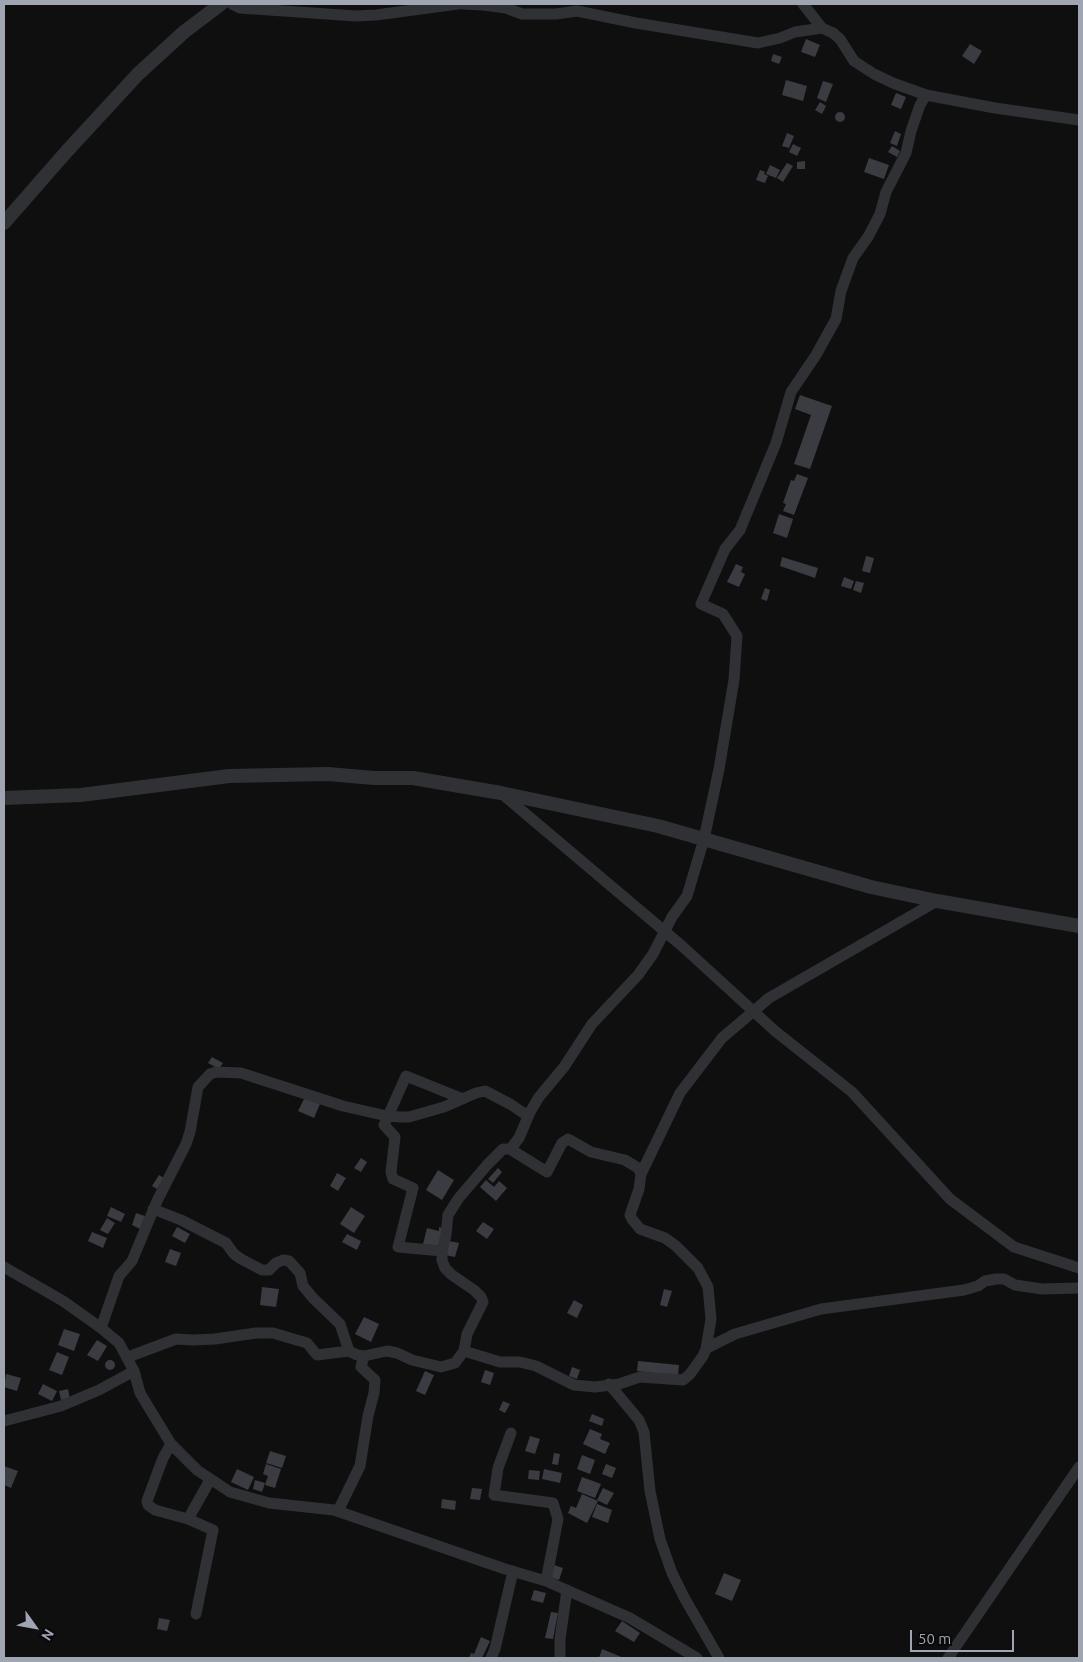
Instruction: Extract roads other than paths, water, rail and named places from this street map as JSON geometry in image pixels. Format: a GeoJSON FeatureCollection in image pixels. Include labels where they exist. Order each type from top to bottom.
{"type":"FeatureCollection","features":[{"type":"Feature","properties":{"kind":"street"},"geometry":{"type":"LineString","coordinates":[[4,223],[67,150],[138,74],[184,32],[221,4]]}},
{"type":"Feature","properties":{"kind":"street"},"geometry":{"type":"LineString","coordinates":[[232,4],[240,8],[356,16],[458,4]]}},
{"type":"Feature","properties":{"kind":"street"},"geometry":{"type":"LineString","coordinates":[[463,4],[483,4],[506,8],[522,14],[556,14],[577,11],[660,27],[758,42],[780,38],[795,32],[822,28]]}},
{"type":"Feature","properties":{"kind":"street"},"geometry":{"type":"LineString","coordinates":[[803,4],[822,28],[840,39],[854,61],[893,83],[926,95],[995,108],[1079,120]]}},
{"type":"Feature","properties":{"kind":"street"},"geometry":{"type":"LineString","coordinates":[[128,1357],[176,1339],[215,1339],[256,1332],[273,1332],[307,1343],[317,1355],[349,1351],[356,1355],[364,1356],[387,1351],[397,1353],[412,1360],[442,1367],[455,1363],[464,1351],[467,1334],[483,1302],[474,1290],[445,1268],[442,1260],[442,1251],[448,1215],[473,1181],[501,1151],[510,1149],[519,1138],[528,1116],[540,1097],[564,1067],[592,1024],[638,975],[653,954],[672,917],[687,896],[704,839],[719,769],[734,680],[737,636],[723,614],[701,604],[725,549],[740,530],[776,442],[791,392],[836,319],[841,291],[853,258],[868,237],[880,214],[886,192],[906,153],[911,131],[920,105],[926,95]]}},
{"type":"Feature","properties":{"kind":"street"},"geometry":{"type":"LineString","coordinates":[[4,798],[81,794],[229,776],[328,774],[374,778],[413,778],[502,793],[658,826],[871,887],[937,901],[1079,926]]}},
{"type":"Feature","properties":{"kind":"street"},"geometry":{"type":"LineString","coordinates":[[502,793],[665,932],[775,1031],[852,1092],[950,1199],[1014,1247],[1079,1268]]}},
{"type":"Feature","properties":{"kind":"street"},"geometry":{"type":"LineString","coordinates":[[464,1351],[500,1362],[520,1362],[536,1366],[574,1385],[595,1387],[619,1384],[640,1377],[683,1380],[695,1368],[706,1349],[711,1319],[708,1287],[698,1268],[676,1246],[665,1238],[636,1226],[630,1215],[640,1189],[641,1174],[680,1093],[722,1038],[769,998],[937,901]]}},
{"type":"Feature","properties":{"kind":"street"},"geometry":{"type":"LineString","coordinates":[[102,1328],[119,1276],[132,1261],[153,1209],[186,1144],[198,1087],[213,1073],[241,1073],[328,1102],[388,1116],[400,1117],[421,1114],[444,1108],[480,1092],[485,1092],[510,1104],[528,1116]]}},
{"type":"Feature","properties":{"kind":"street"},"geometry":{"type":"LineString","coordinates":[[442,1251],[398,1246],[413,1188],[392,1179],[391,1172],[395,1138],[384,1125],[406,1076],[463,1099]]}},
{"type":"Feature","properties":{"kind":"street"},"geometry":{"type":"LineString","coordinates":[[510,1149],[547,1172],[562,1143],[568,1140],[591,1152],[625,1160],[638,1168],[641,1174]]}},
{"type":"Feature","properties":{"kind":"street"},"geometry":{"type":"LineString","coordinates":[[153,1209],[181,1220],[226,1244],[234,1254],[262,1270],[269,1270],[276,1263],[283,1260],[289,1261],[300,1273],[303,1286],[340,1324],[349,1351]]}},
{"type":"Feature","properties":{"kind":"street"},"geometry":{"type":"LineString","coordinates":[[4,1267],[63,1301],[120,1343],[134,1371],[140,1393],[171,1444],[196,1470],[230,1492],[269,1503],[294,1504],[338,1511],[513,1572],[546,1580],[630,1618],[697,1658]]}},
{"type":"Feature","properties":{"kind":"street"},"geometry":{"type":"LineString","coordinates":[[706,1349],[735,1334],[821,1309],[964,1290],[978,1286],[985,1281],[996,1279],[1042,1290],[1079,1288]]}},
{"type":"Feature","properties":{"kind":"street"},"geometry":{"type":"LineString","coordinates":[[338,1511],[360,1466],[368,1416],[374,1393],[374,1380],[361,1367],[364,1356]]}},
{"type":"Feature","properties":{"kind":"street"},"geometry":{"type":"LineString","coordinates":[[4,1421],[60,1406],[99,1390],[134,1371]]}},
{"type":"Feature","properties":{"kind":"street"},"geometry":{"type":"LineString","coordinates":[[609,1384],[639,1420],[644,1432],[650,1491],[660,1539],[672,1573],[719,1658]]}},
{"type":"Feature","properties":{"kind":"street"},"geometry":{"type":"LineString","coordinates":[[511,1433],[498,1468],[494,1495],[553,1503],[558,1519],[546,1580]]}},
{"type":"Feature","properties":{"kind":"street"},"geometry":{"type":"LineString","coordinates":[[171,1444],[163,1458],[147,1501],[148,1506],[155,1510],[188,1519],[212,1529],[213,1532],[196,1614]]}},
{"type":"Feature","properties":{"kind":"street"},"geometry":{"type":"LineString","coordinates":[[948,1658],[1079,1467]]}},
{"type":"Feature","properties":{"kind":"street"},"geometry":{"type":"LineString","coordinates":[[188,1519],[210,1480]]}},
{"type":"Feature","properties":{"kind":"street"},"geometry":{"type":"LineString","coordinates":[[491,1658],[495,1649],[513,1572]]}},
{"type":"Feature","properties":{"kind":"street"},"geometry":{"type":"LineString","coordinates":[[560,1658],[560,1639],[567,1590]]}}]}
